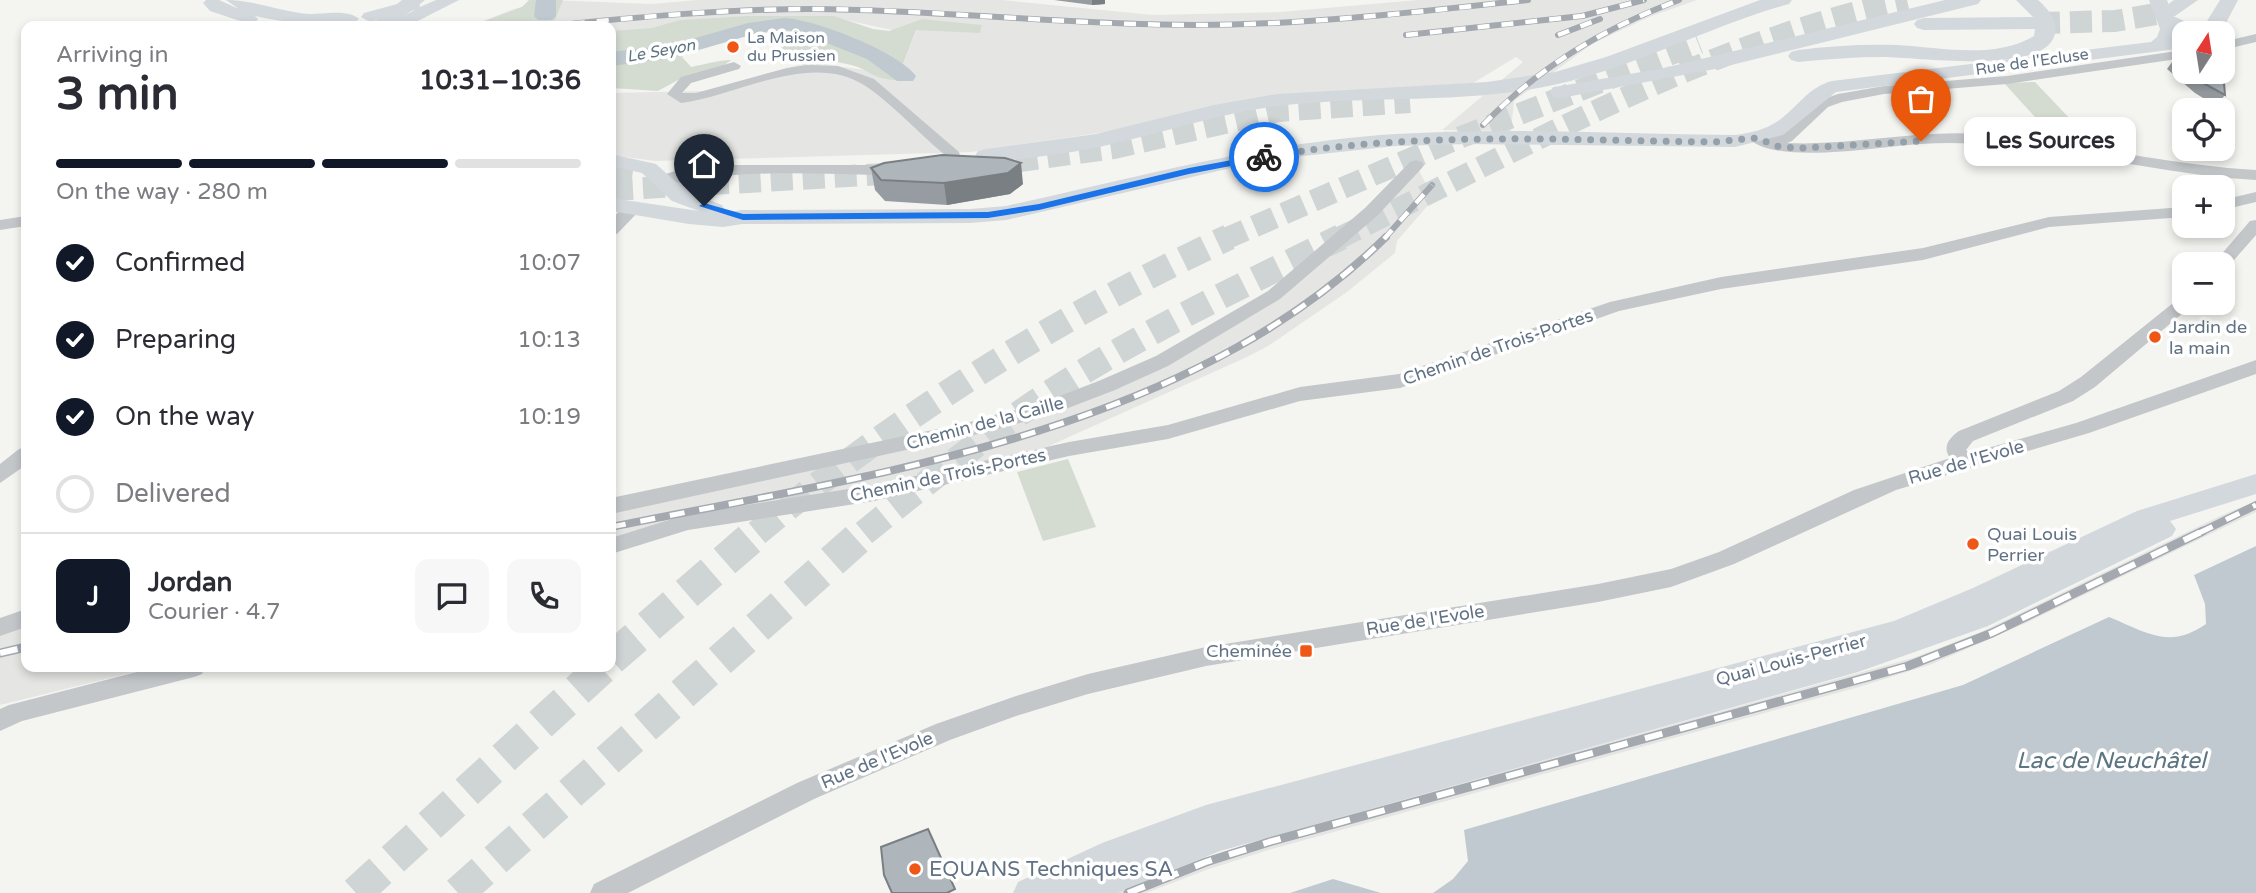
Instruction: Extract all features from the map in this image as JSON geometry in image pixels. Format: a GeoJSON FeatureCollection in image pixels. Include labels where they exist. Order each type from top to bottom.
{"type":"FeatureCollection","features":[{"type":"Feature","properties":{"kind":"highway"},"geometry":{"type":"LineString","coordinates":[[381,21],[415,0]]}},
{"type":"Feature","properties":{"kind":"highway"},"geometry":{"type":"LineString","coordinates":[[401,21],[428,0]]}},
{"type":"Feature","properties":{"kind":"highway"},"geometry":{"type":"LineString","coordinates":[[1624,56],[1698,14],[1736,0]]}},
{"type":"Feature","properties":{"kind":"highway"},"geometry":{"type":"LineString","coordinates":[[986,156],[1110,138],[1273,100],[1519,85],[1574,73],[1720,19],[1782,0]]}},
{"type":"Feature","properties":{"kind":"highway"},"geometry":{"type":"LineString","coordinates":[[1410,102],[1479,99],[1595,87],[1693,68],[1971,0]]}},
{"type":"Feature","properties":{"kind":"highway"},"geometry":{"type":"LineString","coordinates":[[1736,67],[1836,52],[1989,54],[2023,51],[2043,39],[2047,28],[2041,14],[2026,0]]}},
{"type":"Feature","properties":{"kind":"highway"},"geometry":{"type":"LineString","coordinates":[[2164,10],[2189,0]]}},
{"type":"Feature","properties":{"kind":"highway"},"geometry":{"type":"LineString","coordinates":[[1803,41],[1906,25],[2038,23]]}},
{"type":"Feature","properties":{"kind":"main road"},"geometry":{"type":"LineString","coordinates":[[234,0],[242,6],[291,17],[325,21]]}},
{"type":"Feature","properties":{"kind":"main road"},"geometry":{"type":"LineString","coordinates":[[382,21],[428,0]]}},
{"type":"Feature","properties":{"kind":"main road"},"geometry":{"type":"LineString","coordinates":[[405,21],[451,0]]}},
{"type":"Feature","properties":{"kind":"main road"},"geometry":{"type":"LineString","coordinates":[[423,21],[451,0]]}},
{"type":"Feature","properties":{"kind":"main road"},"geometry":{"type":"LineString","coordinates":[[2218,21],[2229,0]]}},
{"type":"Feature","properties":{"kind":"main road"},"geometry":{"type":"LineString","coordinates":[[215,1],[216,8],[255,21]]}},
{"type":"Feature","properties":{"kind":"main road"},"geometry":{"type":"LineString","coordinates":[[2157,46],[2168,35],[2164,10]]}},
{"type":"Feature","properties":{"kind":"main road","name":"Rue de l'Ecluse"},"geometry":{"type":"LineString","coordinates":[[743,217],[970,216],[1006,213],[1199,169],[1303,150],[1395,140],[1520,138],[1713,142],[1756,138],[1786,125],[1816,94],[1832,87],[2172,44]]}},
{"type":"Feature","properties":{"kind":"main road"},"geometry":{"type":"LineString","coordinates":[[616,161],[649,168],[679,196],[693,203],[743,217]]}},
{"type":"Feature","properties":{"kind":"main road"},"geometry":{"type":"LineString","coordinates":[[633,207],[663,181]]}},
{"type":"Feature","properties":{"kind":"main road"},"geometry":{"type":"LineString","coordinates":[[616,205],[689,217],[723,220],[743,217]]}},
{"type":"Feature","properties":{"kind":"main road"},"geometry":{"type":"LineString","coordinates":[[1079,893],[1219,836],[1858,660],[1930,637],[1978,618],[2244,488]]}},
{"type":"Feature","properties":{"kind":"main road","name":"Quai Louis-Perrier"},"geometry":{"type":"LineString","coordinates":[[1029,893],[1113,854],[1170,832],[1310,790],[1898,632],[1983,596],[2146,518],[2244,488]]}},
{"type":"Feature","properties":{"kind":"street"},"geometry":{"type":"LineString","coordinates":[[2235,43],[2256,38]]}},
{"type":"Feature","properties":{"kind":"street"},"geometry":{"type":"LineString","coordinates":[[1756,138],[1787,138],[1823,104],[1838,98],[1884,90],[2007,80],[2172,56]]}},
{"type":"Feature","properties":{"kind":"street"},"geometry":{"type":"LineString","coordinates":[[663,181],[675,176],[710,172],[936,168],[953,160],[954,155],[859,76],[824,68],[787,72],[698,97],[681,99],[674,94],[686,80],[734,66]]}},
{"type":"Feature","properties":{"kind":"street"},"geometry":{"type":"LineString","coordinates":[[1756,138],[1780,147],[1802,148],[1978,138],[2043,144],[2201,171],[2256,174]]}},
{"type":"Feature","properties":{"kind":"street","name":"Chemin de la Caille"},"geometry":{"type":"LineString","coordinates":[[616,505],[966,430],[1043,410],[1108,385],[1162,361],[1274,295],[1371,212],[1416,165]]}},
{"type":"Feature","properties":{"kind":"street"},"geometry":{"type":"LineString","coordinates":[[693,203],[690,194],[693,185],[710,172]]}},
{"type":"Feature","properties":{"kind":"street"},"geometry":{"type":"LineString","coordinates":[[2235,202],[2256,197]]}},
{"type":"Feature","properties":{"kind":"street"},"geometry":{"type":"LineString","coordinates":[[616,225],[633,207]]}},
{"type":"Feature","properties":{"kind":"street","name":"Chemin de Trois-Portes"},"geometry":{"type":"LineString","coordinates":[[616,544],[688,522],[874,493],[1069,449],[1168,432],[1300,394],[1400,381],[1616,306],[1721,283],[1923,254],[2049,222],[2172,213]]}},
{"type":"Feature","properties":{"kind":"street"},"geometry":{"type":"LineString","coordinates":[[0,225],[21,222]]}},
{"type":"Feature","properties":{"kind":"street"},"geometry":{"type":"LineString","coordinates":[[2232,252],[2256,225]]}},
{"type":"Feature","properties":{"kind":"street"},"geometry":{"type":"LineString","coordinates":[[1968,462],[1955,452],[1957,443],[1966,436],[2066,396],[2088,382],[2172,313]]}},
{"type":"Feature","properties":{"kind":"street","name":"Rue de l'Evole"},"geometry":{"type":"LineString","coordinates":[[603,893],[718,831],[783,800],[943,732],[990,715],[1085,685],[1163,666],[1312,637],[1494,610],[1673,577],[1731,555],[1864,495],[1911,478],[2163,401],[2256,367]]}},
{"type":"Feature","properties":{"kind":"street"},"geometry":{"type":"LineString","coordinates":[[0,475],[21,458]]}},
{"type":"Feature","properties":{"kind":"street"},"geometry":{"type":"LineString","coordinates":[[0,627],[21,620]]}},
{"type":"Feature","properties":{"kind":"street"},"geometry":{"type":"LineString","coordinates":[[0,721],[17,712],[174,672]]}},
{"type":"Feature","properties":{"kind":"shaded area"},"geometry":{"type":"Polygon","coordinates":[[[529,0],[563,0],[555,20],[485,21],[522,7],[529,0]]]}},
{"type":"Feature","properties":{"kind":"shaded area"},"geometry":{"type":"Polygon","coordinates":[[[549,0],[652,4],[696,0],[1002,0],[1153,15],[1280,12],[1418,0],[1697,0],[1649,17],[1592,44],[1514,101],[1511,131],[1442,130],[1523,62],[1516,57],[1473,83],[1261,97],[1105,132],[971,152],[655,161],[616,156],[616,93],[705,91],[810,62],[899,75],[916,31],[892,30],[827,16],[762,16],[750,24],[616,51],[616,21],[483,21],[549,0]]]}},
{"type":"Feature","properties":{"kind":"shaded area"},"geometry":{"type":"Polygon","coordinates":[[[747,16],[834,16],[873,29],[889,31],[922,19],[982,25],[980,33],[916,30],[897,80],[877,77],[858,67],[841,63],[770,59],[773,52],[792,42],[800,45],[811,38],[797,33],[763,31],[710,42],[682,57],[691,67],[731,60],[722,67],[678,80],[658,91],[616,88],[616,31],[652,28],[680,20],[747,16]]]}},
{"type":"Feature","properties":{"kind":"shaded area"},"geometry":{"type":"Polygon","coordinates":[[[2035,82],[2075,124],[2043,126],[2004,83],[2035,82]]]}},
{"type":"Feature","properties":{"kind":"shaded area"},"geometry":{"type":"Polygon","coordinates":[[[1416,165],[1425,182],[1442,189],[1397,241],[1395,253],[1347,292],[1268,346],[1049,446],[877,486],[691,517],[616,540],[616,505],[966,430],[1108,385],[1274,295],[1416,165]]]}},
{"type":"Feature","properties":{"kind":"shaded area"},"geometry":{"type":"Polygon","coordinates":[[[1068,459],[1096,527],[1043,541],[1017,472],[1068,459]]]}},
{"type":"Feature","properties":{"kind":"shaded area"},"geometry":{"type":"Polygon","coordinates":[[[2256,501],[2256,512],[2026,623],[1932,664],[1859,687],[1272,849],[1146,893],[1113,893],[1266,837],[1916,657],[1981,632],[2256,501]]]}},
{"type":"Feature","properties":{"kind":"shaded area"},"geometry":{"type":"Polygon","coordinates":[[[21,619],[21,672],[135,672],[0,705],[0,627],[21,619]]]}},
{"type":"Feature","properties":{"kind":"water","name":"Lac de Neuchâtel"},"geometry":{"type":"Polygon","coordinates":[[[2256,546],[2256,893],[1433,893],[1453,879],[1468,861],[1464,830],[1963,685],[2109,617],[2158,636],[2180,636],[2193,632],[2206,624],[2205,604],[2194,575],[2256,546]]]}},
{"type":"Feature","properties":{"kind":"water"},"geometry":{"type":"Polygon","coordinates":[[[1333,879],[1381,893],[1290,893],[1333,879]]]}},
{"type":"Feature","properties":{"kind":"building"},"geometry":{"type":"Polygon","coordinates":[[[2205,84],[2224,84],[2225,95],[2205,84]]]}},
{"type":"Feature","properties":{"kind":"building"},"geometry":{"type":"Polygon","coordinates":[[[942,155],[1005,158],[1021,163],[1008,173],[944,183],[881,180],[871,168],[884,163],[942,155]]]}},
{"type":"Feature","properties":{"kind":"building","name":"EQUANS Techniques SA"},"geometry":{"type":"Polygon","coordinates":[[[928,829],[955,889],[947,893],[892,893],[884,875],[881,847],[928,829]]]}},
{"type":"Feature","properties":{"kind":"waterway","name":"Le Seyon"},"geometry":{"type":"LineString","coordinates":[[545,16],[546,0]]}},
{"type":"Feature","properties":{"kind":"waterway","name":"Le Seyon"},"geometry":{"type":"LineString","coordinates":[[616,58],[671,52],[748,29],[792,24],[874,54],[905,76]]}},
{"type":"Feature","properties":{"kind":"tunnel"},"geometry":{"type":"LineString","coordinates":[[1337,239],[1546,135],[1686,71],[1758,43],[1832,19],[1907,0]]}},
{"type":"Feature","properties":{"kind":"tunnel"},"geometry":{"type":"LineString","coordinates":[[2038,23],[2115,21],[2168,12]]}},
{"type":"Feature","properties":{"kind":"tunnel"},"geometry":{"type":"LineString","coordinates":[[1225,239],[1454,140],[1699,43]]}},
{"type":"Feature","properties":{"kind":"tunnel"},"geometry":{"type":"LineString","coordinates":[[984,166],[1114,148],[1278,111],[1410,102]]}},
{"type":"Feature","properties":{"kind":"tunnel"},"geometry":{"type":"LineString","coordinates":[[616,170],[642,173]]}},
{"type":"Feature","properties":{"kind":"tunnel"},"geometry":{"type":"LineString","coordinates":[[616,190],[901,173]]}},
{"type":"Feature","properties":{"kind":"tunnel"},"geometry":{"type":"LineString","coordinates":[[757,533],[867,448],[983,370],[1104,300],[1229,237]]}},
{"type":"Feature","properties":{"kind":"tunnel"},"geometry":{"type":"LineString","coordinates":[[864,533],[977,444],[1065,383],[1186,314],[1341,237]]}},
{"type":"Feature","properties":{"kind":"tunnel"},"geometry":{"type":"LineString","coordinates":[[616,655],[759,531]]}},
{"type":"Feature","properties":{"kind":"tunnel"},"geometry":{"type":"LineString","coordinates":[[458,893],[866,531]]}},
{"type":"Feature","properties":{"kind":"tunnel"},"geometry":{"type":"LineString","coordinates":[[356,893],[598,672]]}},
{"type":"Feature","properties":{"kind":"railway"},"geometry":{"type":"LineString","coordinates":[[604,21],[747,10],[814,9],[1195,25],[1362,17],[1528,0]]}},
{"type":"Feature","properties":{"kind":"railway"},"geometry":{"type":"LineString","coordinates":[[1406,35],[1582,16],[1644,0]]}},
{"type":"Feature","properties":{"kind":"railway"},"geometry":{"type":"LineString","coordinates":[[1483,125],[1527,85],[1574,51],[1624,23],[1679,0]]}},
{"type":"Feature","properties":{"kind":"railway"},"geometry":{"type":"LineString","coordinates":[[1558,35],[1600,19]]}},
{"type":"Feature","properties":{"kind":"railway"},"geometry":{"type":"LineString","coordinates":[[1385,238],[1432,185]]}},
{"type":"Feature","properties":{"kind":"railway"},"geometry":{"type":"LineString","coordinates":[[616,526],[919,464],[1022,436],[1122,401],[1217,358],[1306,304],[1385,238]]}},
{"type":"Feature","properties":{"kind":"railway"},"geometry":{"type":"LineString","coordinates":[[2199,533],[2256,505]]}},
{"type":"Feature","properties":{"kind":"railway"},"geometry":{"type":"LineString","coordinates":[[1128,893],[1206,862],[1269,842],[1908,666],[1992,633],[2203,531]]}},
{"type":"Feature","properties":{"kind":"railway"},"geometry":{"type":"LineString","coordinates":[[0,653],[21,648]]}},
{"type":"Feature","properties":{"kind":"way so far"},"geometry":{"type":"LineString","coordinates":[[1264,157],[1351,144],[1468,138],[1713,142],[1756,138],[1780,147],[1802,148],[1921,141]]}},
{"type":"Feature","properties":{"kind":"place","name":"La Maison du Prussien"},"geometry":{"type":"Point","coordinates":[733,47]}},
{"type":"Feature","properties":{"kind":"place","name":"Les Sources"},"geometry":{"type":"Point","coordinates":[1921,141]}},
{"type":"Feature","properties":{"kind":"place","name":"Jardin de la main"},"geometry":{"type":"Point","coordinates":[2155,337]}},
{"type":"Feature","properties":{"kind":"place","name":"Quai Louis Perrier"},"geometry":{"type":"Point","coordinates":[1973,544]}},
{"type":"Feature","properties":{"kind":"place","name":"Cheminée"},"geometry":{"type":"Point","coordinates":[1306,651]}},
{"type":"Feature","properties":{"kind":"place","name":"EQUANS Techniques SA"},"geometry":{"type":"Point","coordinates":[915,869]}},
{"type":"Feature","properties":{"kind":"route"},"geometry":{"type":"LineString","coordinates":[[704,206],[743,217],[988,215],[1039,207],[1189,171],[1264,157]]}}]}
